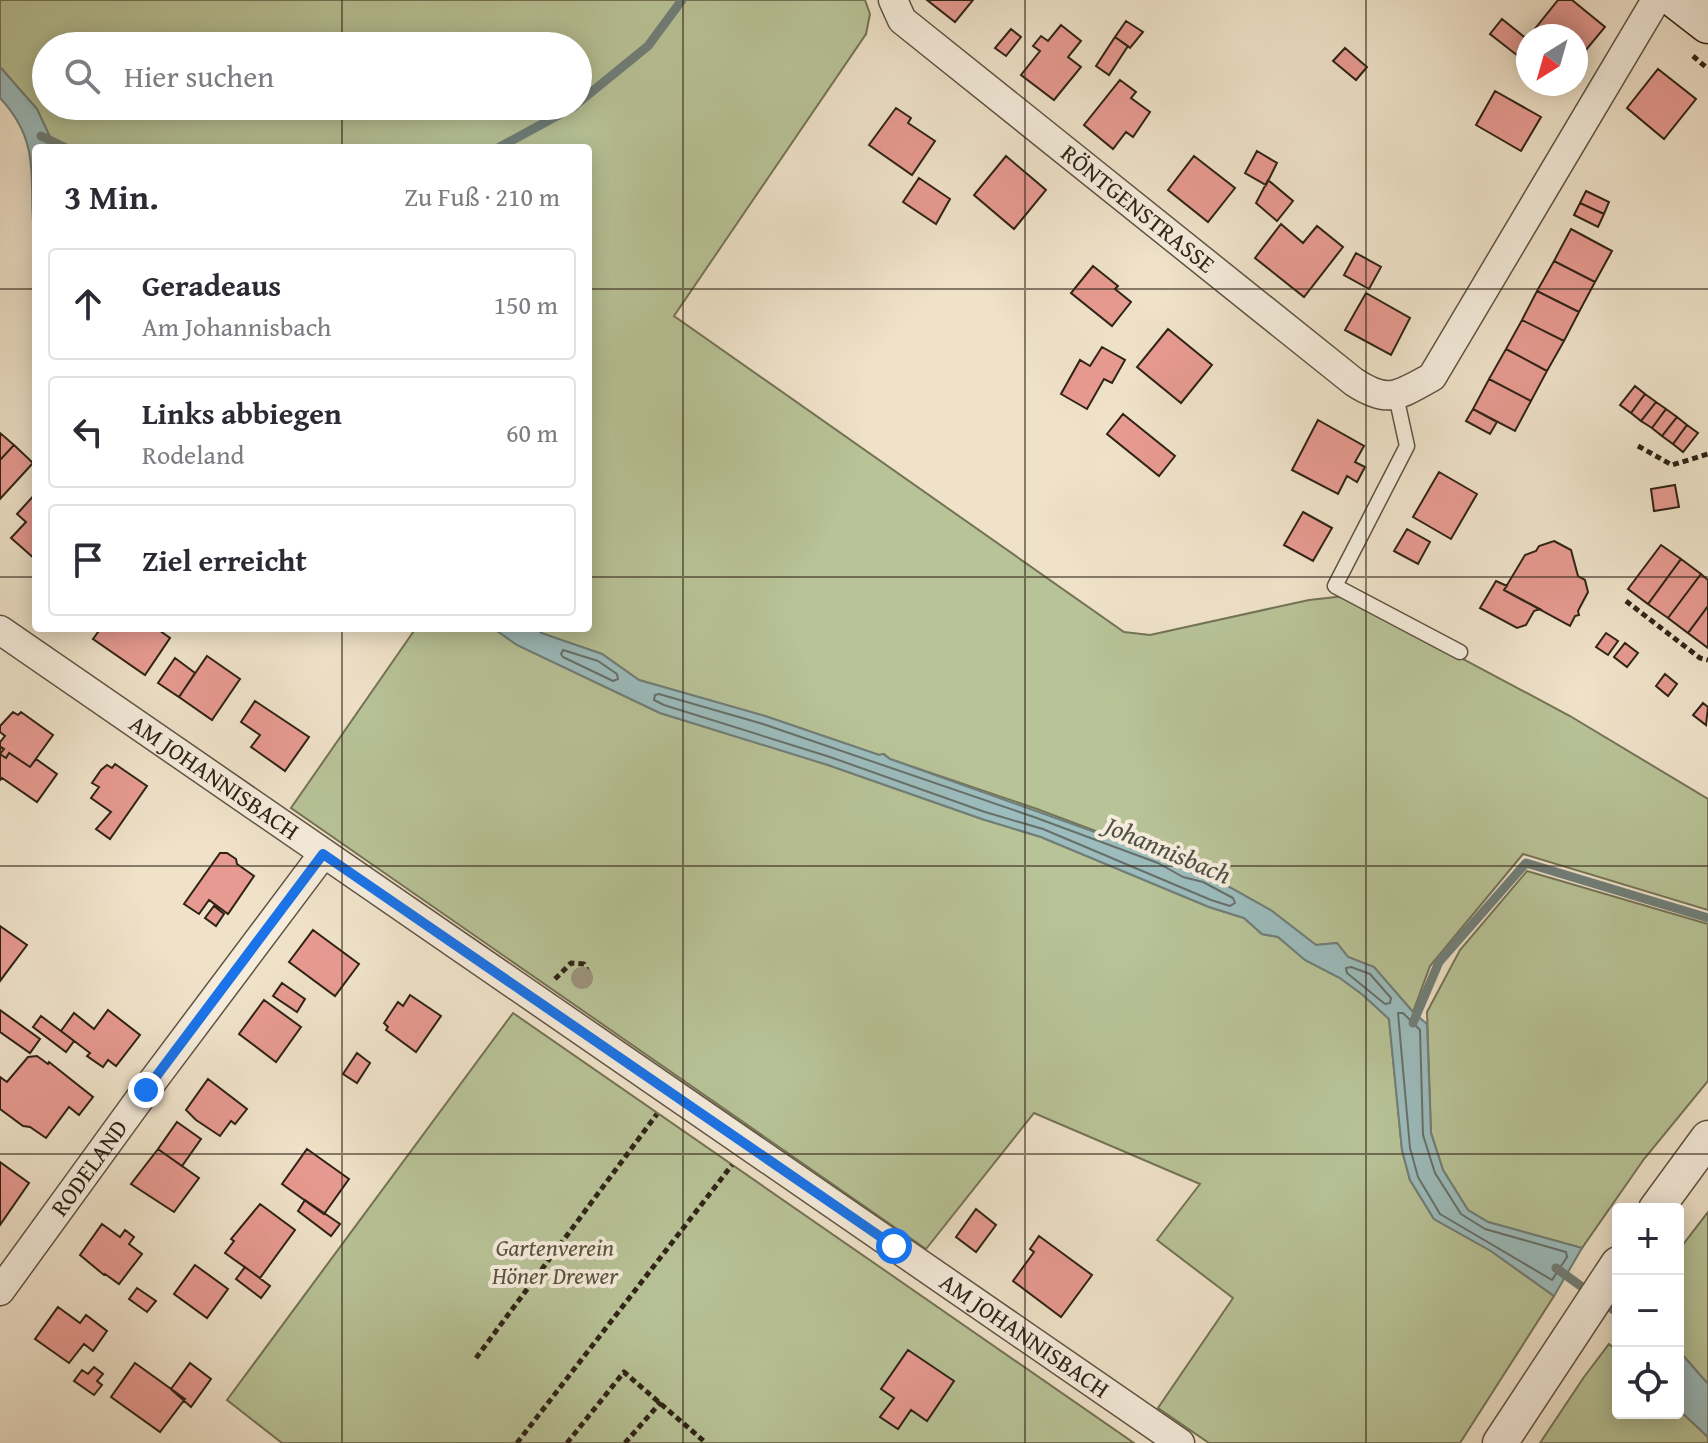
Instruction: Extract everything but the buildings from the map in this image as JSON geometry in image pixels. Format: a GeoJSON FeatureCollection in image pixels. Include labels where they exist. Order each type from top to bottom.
{"type":"FeatureCollection","features":[{"type":"Feature","properties":{"kind":"main road"},"geometry":{"type":"LineString","coordinates":[[1677,0],[1708,24]]}},
{"type":"Feature","properties":{"kind":"street","name":"RÖNTGENSTRASSE"},"geometry":{"type":"LineString","coordinates":[[893,0],[902,20],[1342,372],[1374,395],[1396,396]]}},
{"type":"Feature","properties":{"kind":"street"},"geometry":{"type":"LineString","coordinates":[[1396,396],[1432,377],[1656,0]]}},
{"type":"Feature","properties":{"kind":"street","name":"AM JOHANNISBACH"},"geometry":{"type":"LineString","coordinates":[[0,630],[1180,1443]]}},
{"type":"Feature","properties":{"kind":"street","name":"RODELAND"},"geometry":{"type":"LineString","coordinates":[[0,1291],[323,854]]}},
{"type":"Feature","properties":{"kind":"street"},"geometry":{"type":"LineString","coordinates":[[1660,1203],[1708,1138]]}},
{"type":"Feature","properties":{"kind":"street"},"geometry":{"type":"LineString","coordinates":[[1500,1443],[1612,1273]]}},
{"type":"Feature","properties":{"kind":"lane"},"geometry":{"type":"LineString","coordinates":[[1396,396],[1407,446],[1335,586],[1460,652]]}},
{"type":"Feature","properties":{"kind":"path"},"geometry":{"type":"LineString","coordinates":[[1638,446],[1672,465],[1708,454]]}},
{"type":"Feature","properties":{"kind":"path"},"geometry":{"type":"LineString","coordinates":[[1626,601],[1700,658],[1708,660]]}},
{"type":"Feature","properties":{"kind":"path"},"geometry":{"type":"LineString","coordinates":[[556,978],[571,963],[584,964],[589,974]]}},
{"type":"Feature","properties":{"kind":"path"},"geometry":{"type":"LineString","coordinates":[[476,1358],[672,1094]]}},
{"type":"Feature","properties":{"kind":"path"},"geometry":{"type":"LineString","coordinates":[[517,1443],[747,1145]]}},
{"type":"Feature","properties":{"kind":"path"},"geometry":{"type":"LineString","coordinates":[[567,1443],[624,1372],[706,1443]]}},
{"type":"Feature","properties":{"kind":"path"},"geometry":{"type":"LineString","coordinates":[[625,1443],[661,1402]]}},
{"type":"Feature","properties":{"kind":"green space"},"geometry":{"type":"Polygon","coordinates":[[[0,0],[865,0],[870,14],[866,34],[674,316],[1124,632],[1150,635],[1309,600],[1345,596],[1570,716],[1708,799],[1708,910],[1523,854],[1430,966],[1413,1012],[1374,967],[1348,957],[1337,943],[1316,945],[1272,911],[1206,874],[1186,869],[1162,856],[1037,809],[890,759],[884,754],[879,755],[765,716],[639,680],[602,654],[540,632],[592,632],[592,144],[53,144],[42,120],[592,120],[592,32],[32,32],[32,103],[0,67],[0,0]]]}},
{"type":"Feature","properties":{"kind":"green space"},"geometry":{"type":"Polygon","coordinates":[[[413,632],[499,632],[517,645],[660,713],[828,765],[1041,837],[1209,907],[1244,918],[1262,934],[1278,937],[1305,960],[1340,978],[1363,995],[1389,1019],[1402,1150],[1410,1180],[1434,1219],[1491,1251],[1554,1296],[1460,1443],[1209,1443],[1158,1408],[1233,1298],[1157,1240],[1200,1184],[1034,1113],[926,1249],[291,808],[413,632]]]}},
{"type":"Feature","properties":{"kind":"green space"},"geometry":{"type":"Polygon","coordinates":[[[1527,871],[1708,924],[1708,1081],[1644,1159],[1582,1248],[1488,1222],[1468,1210],[1443,1170],[1431,1133],[1427,1012],[1460,950],[1527,871]]]}},
{"type":"Feature","properties":{"kind":"green space","name":"Gartenverein Höner Drewer"},"geometry":{"type":"Polygon","coordinates":[[[513,1013],[1134,1443],[282,1443],[227,1400],[513,1013]]]}},
{"type":"Feature","properties":{"kind":"green space"},"geometry":{"type":"Polygon","coordinates":[[[1708,1212],[1708,1384],[1684,1357],[1684,1243],[1708,1212]]]}},
{"type":"Feature","properties":{"kind":"green space"},"geometry":{"type":"Polygon","coordinates":[[[1609,1344],[1612,1347],[1612,1419],[1684,1419],[1684,1415],[1708,1437],[1708,1443],[1540,1443],[1609,1344]]]}},
{"type":"Feature","properties":{"kind":"water"},"geometry":{"type":"Polygon","coordinates":[[[0,67],[32,103],[32,120],[42,120],[53,144],[32,144],[32,170],[24,134],[15,116],[0,98],[0,67]]]}},
{"type":"Feature","properties":{"kind":"water"},"geometry":{"type":"Polygon","coordinates":[[[499,632],[540,632],[602,654],[639,680],[883,754],[1206,874],[1272,911],[1316,945],[1337,943],[1348,957],[1374,967],[1427,1024],[1431,1133],[1443,1170],[1468,1210],[1488,1222],[1582,1248],[1554,1296],[1491,1251],[1434,1219],[1410,1180],[1402,1150],[1389,1019],[1340,978],[1305,960],[1278,937],[1262,934],[1244,918],[1209,907],[1041,837],[828,765],[660,713],[517,645],[499,632]]]}},
{"type":"Feature","properties":{"kind":"water"},"geometry":{"type":"Polygon","coordinates":[[[1684,1357],[1708,1384],[1708,1437],[1684,1415],[1684,1357]]]}},
{"type":"Feature","properties":{"kind":"waterway"},"geometry":{"type":"LineString","coordinates":[[592,92],[648,46],[682,0]]}},
{"type":"Feature","properties":{"kind":"waterway"},"geometry":{"type":"LineString","coordinates":[[505,144],[549,120]]}},
{"type":"Feature","properties":{"kind":"waterway"},"geometry":{"type":"LineString","coordinates":[[41,136],[58,144]]}},
{"type":"Feature","properties":{"kind":"waterway"},"geometry":{"type":"LineString","coordinates":[[1413,1023],[1439,962],[1526,863],[1708,918]]}},
{"type":"Feature","properties":{"kind":"waterway","name":"Johannisbach"},"geometry":{"type":"LineString","coordinates":[[1556,1268],[1612,1309]]}},
{"type":"Feature","properties":{"kind":"route"},"geometry":{"type":"LineString","coordinates":[[146,1090],[323,854],[894,1246]]}}]}
